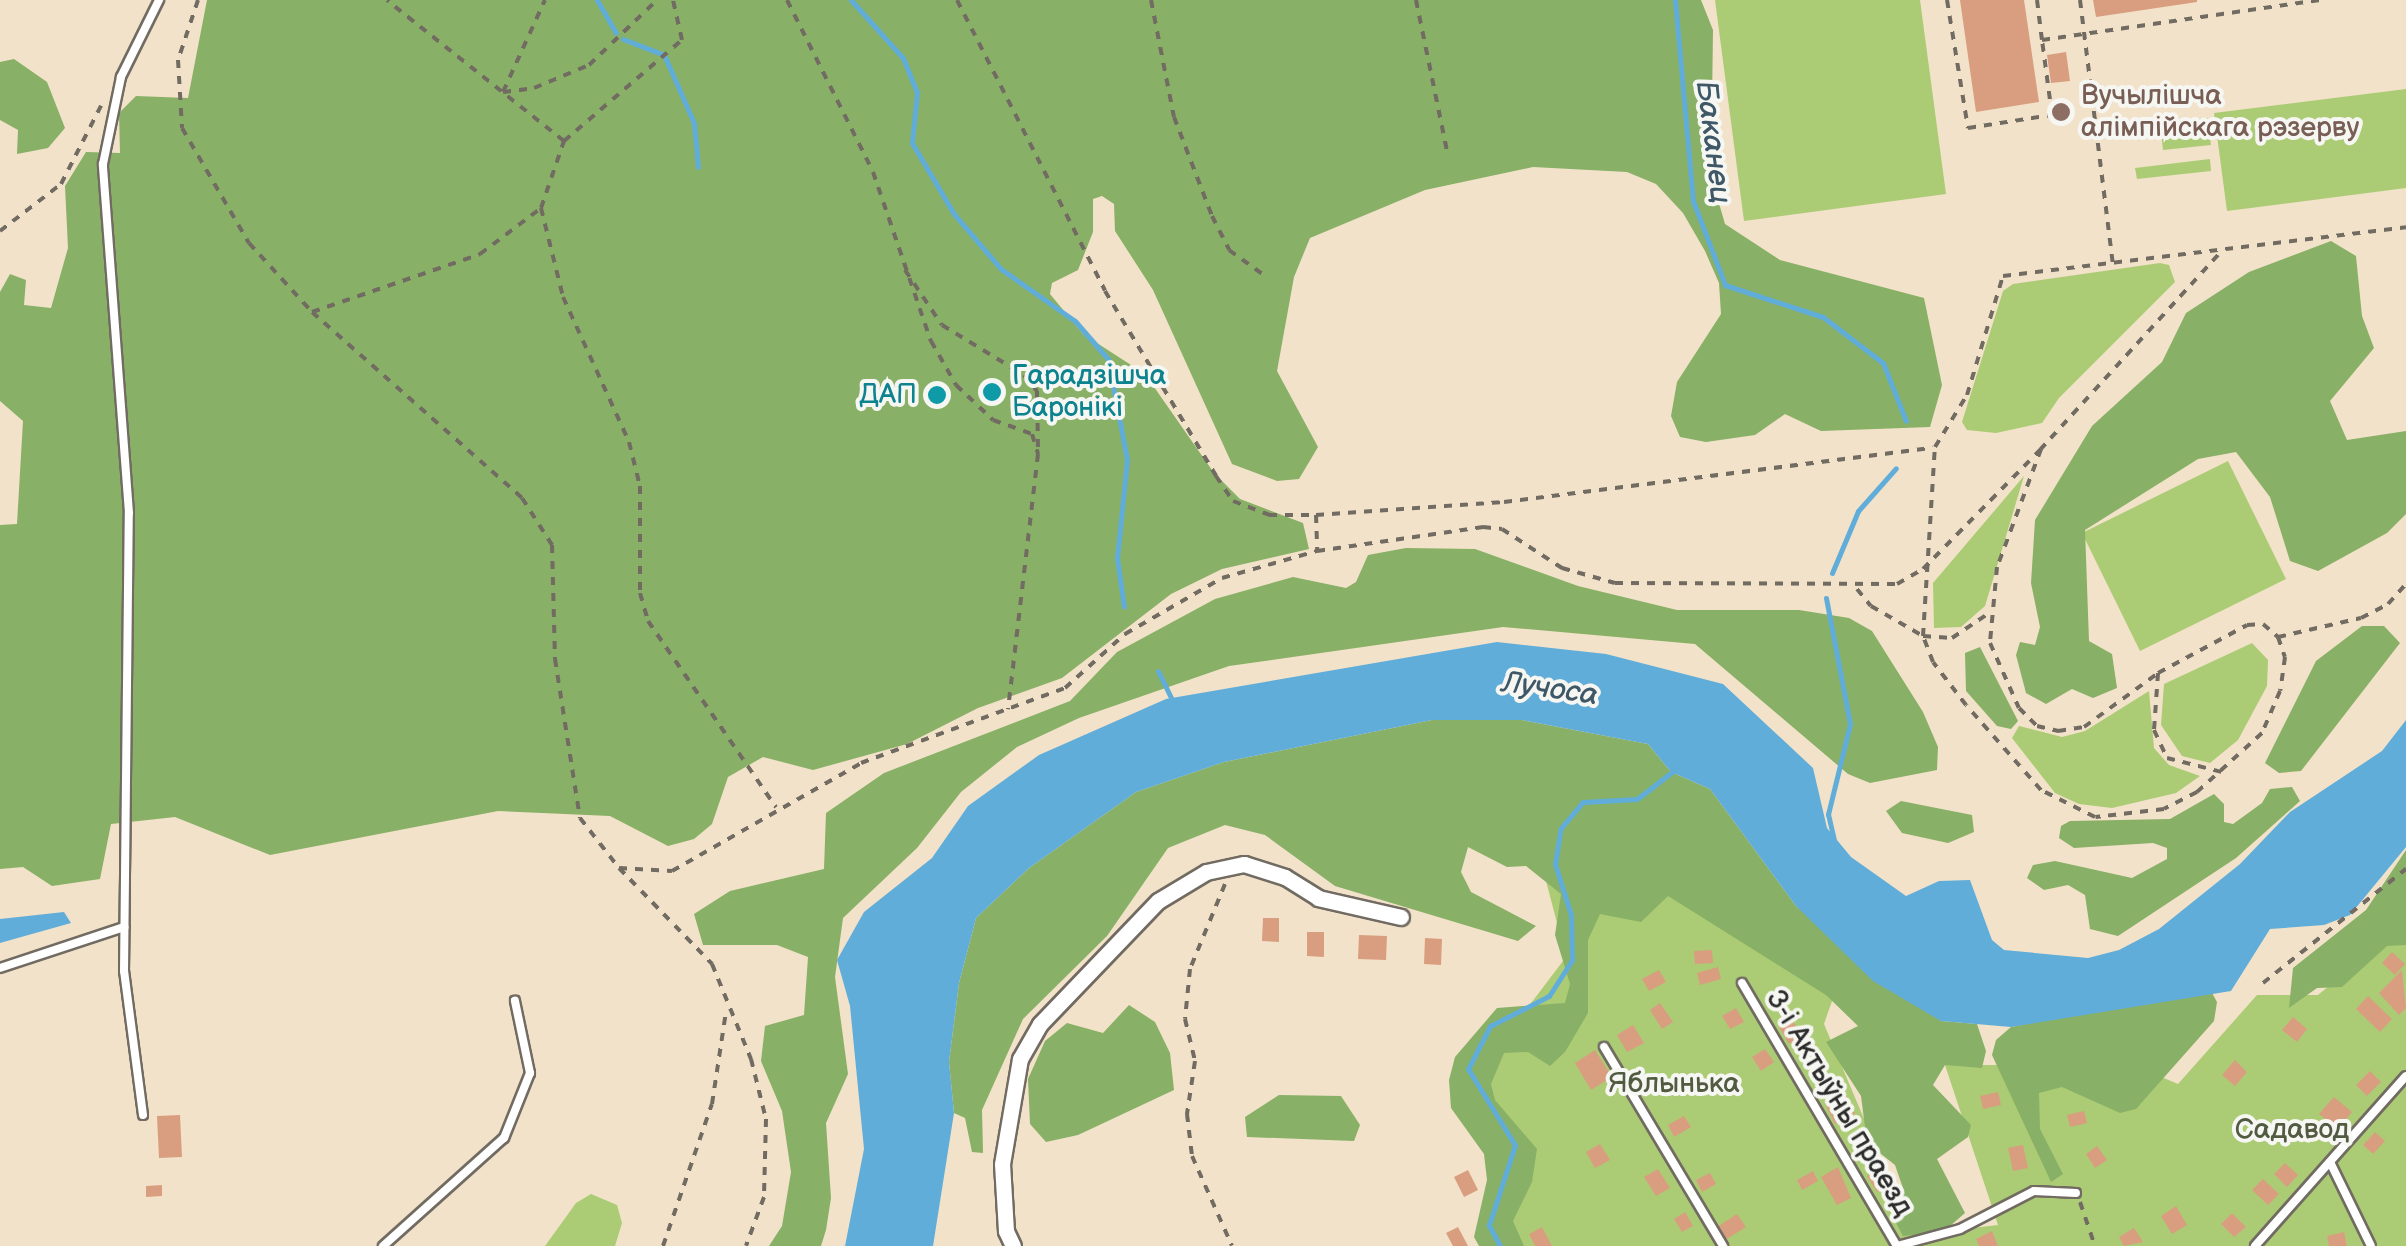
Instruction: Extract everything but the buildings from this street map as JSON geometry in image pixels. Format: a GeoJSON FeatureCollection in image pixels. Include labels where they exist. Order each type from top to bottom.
{"type":"FeatureCollection","features":[{"type":"Feature","properties":{"kind":"street"},"geometry":{"type":"LineString","coordinates":[[1013,1246],[1006,1231],[1002,1164],[1020,1059],[1040,1024],[1158,901],[1206,872],[1236,865],[1285,877],[1318,898],[1401,917]]}},
{"type":"Feature","properties":{"kind":"lane"},"geometry":{"type":"LineString","coordinates":[[143,1115],[124,926],[129,514],[103,164],[121,78],[159,0]]}},
{"type":"Feature","properties":{"kind":"lane"},"geometry":{"type":"LineString","coordinates":[[0,968],[124,926]]}},
{"type":"Feature","properties":{"kind":"lane","name":"3-і Актыўны праезд"},"geometry":{"type":"LineString","coordinates":[[1742,982],[1897,1246],[1960,1229],[2034,1191],[2076,1193]]}},
{"type":"Feature","properties":{"kind":"lane"},"geometry":{"type":"LineString","coordinates":[[384,1246],[504,1138],[530,1072],[515,1001]]}},
{"type":"Feature","properties":{"kind":"lane"},"geometry":{"type":"LineString","coordinates":[[1604,1047],[1723,1246]]}},
{"type":"Feature","properties":{"kind":"lane"},"geometry":{"type":"LineString","coordinates":[[2256,1246],[2406,1076]]}},
{"type":"Feature","properties":{"kind":"lane"},"geometry":{"type":"LineString","coordinates":[[2330,1162],[2372,1246]]}},
{"type":"Feature","properties":{"kind":"path"},"geometry":{"type":"LineString","coordinates":[[198,0],[178,60],[182,128],[249,243],[312,312],[522,498],[552,545],[555,660],[580,818],[619,868],[712,964],[726,1011],[751,1059],[766,1119],[764,1197],[746,1246]]}},
{"type":"Feature","properties":{"kind":"path"},"geometry":{"type":"LineString","coordinates":[[388,0],[564,140]]}},
{"type":"Feature","properties":{"kind":"path"},"geometry":{"type":"LineString","coordinates":[[502,92],[546,0]]}},
{"type":"Feature","properties":{"kind":"path"},"geometry":{"type":"LineString","coordinates":[[502,92],[534,88],[589,65],[657,0]]}},
{"type":"Feature","properties":{"kind":"path"},"geometry":{"type":"LineString","coordinates":[[673,0],[682,40],[564,140],[541,208],[564,297],[603,396],[630,442],[640,486],[640,593],[648,622],[776,807]]}},
{"type":"Feature","properties":{"kind":"path"},"geometry":{"type":"LineString","coordinates":[[788,0],[873,172],[900,262],[956,386],[993,420],[1032,434],[1038,454]]}},
{"type":"Feature","properties":{"kind":"path"},"geometry":{"type":"LineString","coordinates":[[957,0],[1104,291],[1233,501],[1270,515],[1504,502],[1935,448]]}},
{"type":"Feature","properties":{"kind":"path"},"geometry":{"type":"LineString","coordinates":[[1152,0],[1174,117],[1212,216],[1229,250],[1265,276]]}},
{"type":"Feature","properties":{"kind":"path"},"geometry":{"type":"LineString","coordinates":[[1416,0],[1448,156]]}},
{"type":"Feature","properties":{"kind":"path"},"geometry":{"type":"LineString","coordinates":[[1947,0],[1968,128],[2052,115],[2037,0]]}},
{"type":"Feature","properties":{"kind":"path"},"geometry":{"type":"LineString","coordinates":[[2080,0],[2113,264]]}},
{"type":"Feature","properties":{"kind":"path"},"geometry":{"type":"LineString","coordinates":[[2042,40],[2320,0]]}},
{"type":"Feature","properties":{"kind":"path"},"geometry":{"type":"LineString","coordinates":[[0,231],[61,184],[82,136],[121,78]]}},
{"type":"Feature","properties":{"kind":"path"},"geometry":{"type":"LineString","coordinates":[[312,312],[480,254],[541,208]]}},
{"type":"Feature","properties":{"kind":"path"},"geometry":{"type":"LineString","coordinates":[[2040,449],[2016,507],[1989,613],[2003,681],[2037,726],[2084,727],[2158,673],[2247,625],[2263,624],[2278,637],[2285,658],[2280,690],[2262,733],[2223,772],[2164,809],[2096,817],[2066,806],[2041,790],[1933,662],[1923,636],[1923,569],[1935,448],[1967,395],[2003,276],[2218,254],[2406,227]]}},
{"type":"Feature","properties":{"kind":"path"},"geometry":{"type":"LineString","coordinates":[[619,868],[672,871],[776,807],[862,764],[1065,688],[1125,634],[1222,578],[1318,551],[1483,527],[1502,529],[1562,568],[1614,583],[1856,588],[1897,584],[1923,569],[2040,449],[2218,254]]}},
{"type":"Feature","properties":{"kind":"path"},"geometry":{"type":"LineString","coordinates":[[900,262],[942,325],[1024,375],[1037,391],[1038,454],[1008,709]]}},
{"type":"Feature","properties":{"kind":"path"},"geometry":{"type":"LineString","coordinates":[[1316,515],[1318,551]]}},
{"type":"Feature","properties":{"kind":"path"},"geometry":{"type":"LineString","coordinates":[[2278,637],[2362,618],[2388,604],[2406,584]]}},
{"type":"Feature","properties":{"kind":"path"},"geometry":{"type":"LineString","coordinates":[[1856,588],[1871,606],[1923,636],[1952,638],[1989,613]]}},
{"type":"Feature","properties":{"kind":"path"},"geometry":{"type":"LineString","coordinates":[[2158,673],[2154,730],[2167,758],[2223,772]]}},
{"type":"Feature","properties":{"kind":"path"},"geometry":{"type":"LineString","coordinates":[[1232,1246],[1192,1156],[1187,1114],[1195,1061],[1186,1019],[1190,969],[1236,865]]}},
{"type":"Feature","properties":{"kind":"path"},"geometry":{"type":"LineString","coordinates":[[2263,983],[2406,870]]}},
{"type":"Feature","properties":{"kind":"path"},"geometry":{"type":"LineString","coordinates":[[663,1246],[712,1104],[726,1011]]}},
{"type":"Feature","properties":{"kind":"path"},"geometry":{"type":"LineString","coordinates":[[2076,1193],[2095,1246]]}},
{"type":"Feature","properties":{"kind":"green space"},"geometry":{"type":"Polygon","coordinates":[[[207,0],[1701,0],[1713,30],[1711,176],[1725,224],[1780,260],[1924,298],[1942,385],[1930,427],[1821,431],[1785,414],[1755,435],[1706,442],[1680,437],[1671,416],[1677,382],[1721,314],[1719,283],[1705,251],[1683,213],[1656,184],[1627,172],[1533,167],[1425,190],[1310,238],[1294,277],[1277,371],[1318,447],[1299,479],[1277,481],[1232,464],[1153,290],[1115,231],[1114,204],[1102,196],[1093,199],[1093,232],[1078,270],[1052,283],[1050,294],[1083,334],[1145,374],[1214,473],[1240,499],[1303,523],[1309,549],[1222,569],[1171,594],[1062,678],[978,708],[907,744],[813,770],[763,757],[728,777],[712,824],[694,839],[668,846],[610,816],[498,811],[270,855],[175,817],[111,824],[100,879],[52,886],[23,867],[0,869],[0,525],[17,524],[23,421],[0,401],[0,292],[10,274],[26,280],[24,305],[51,308],[68,248],[65,186],[86,152],[120,153],[119,113],[136,96],[188,98],[207,0]]]}},
{"type":"Feature","properties":{"kind":"green space"},"geometry":{"type":"Polygon","coordinates":[[[1715,0],[1920,0],[1946,194],[1744,221],[1715,0]]]}},
{"type":"Feature","properties":{"kind":"green space"},"geometry":{"type":"Polygon","coordinates":[[[14,59],[47,82],[65,128],[48,148],[17,154],[18,130],[0,120],[0,62],[14,59]]]}},
{"type":"Feature","properties":{"kind":"green space"},"geometry":{"type":"Polygon","coordinates":[[[2406,89],[2406,188],[2227,211],[2214,113],[2406,89]]]}},
{"type":"Feature","properties":{"kind":"green space"},"geometry":{"type":"Polygon","coordinates":[[[2208,118],[2211,145],[2163,150],[2160,123],[2208,118]]]}},
{"type":"Feature","properties":{"kind":"green space"},"geometry":{"type":"Polygon","coordinates":[[[2210,159],[2211,171],[2137,179],[2135,168],[2210,159]]]}},
{"type":"Feature","properties":{"kind":"green space"},"geometry":{"type":"Polygon","coordinates":[[[2331,241],[2356,256],[2362,316],[2374,348],[2330,401],[2347,440],[2406,431],[2406,514],[2387,533],[2318,571],[2290,561],[2270,497],[2236,452],[2198,459],[2085,530],[2089,641],[2112,654],[2117,688],[2093,698],[2072,689],[2046,704],[2026,693],[2016,655],[2020,642],[2035,645],[2040,627],[2031,583],[2035,520],[2092,426],[2162,362],[2186,313],[2249,272],[2331,241]]]}},
{"type":"Feature","properties":{"kind":"green space"},"geometry":{"type":"Polygon","coordinates":[[[2160,263],[2169,265],[2175,282],[2059,398],[2042,423],[1996,433],[1967,430],[1962,422],[2003,291],[2013,284],[2160,263]]]}},
{"type":"Feature","properties":{"kind":"green space"},"geometry":{"type":"Polygon","coordinates":[[[2228,461],[2286,579],[2140,651],[2082,533],[2228,461]]]}},
{"type":"Feature","properties":{"kind":"green space"},"geometry":{"type":"Polygon","coordinates":[[[2024,476],[1985,606],[1961,627],[1934,628],[1933,583],[2024,476]]]}},
{"type":"Feature","properties":{"kind":"green space"},"geometry":{"type":"Polygon","coordinates":[[[1406,548],[1475,549],[1578,586],[1677,610],[1799,610],[1849,618],[1872,631],[1923,712],[1938,747],[1937,770],[1870,783],[1848,774],[1695,644],[1503,627],[1229,666],[1079,718],[1017,747],[961,792],[917,848],[843,918],[835,977],[848,1074],[826,1123],[831,1198],[826,1230],[821,1246],[769,1246],[782,1226],[791,1172],[782,1111],[761,1061],[765,1026],[804,1015],[808,957],[777,945],[703,945],[694,914],[730,891],[824,869],[826,813],[884,773],[1070,701],[1117,652],[1215,599],[1293,577],[1346,588],[1356,582],[1368,555],[1406,548]]]}},
{"type":"Feature","properties":{"kind":"green space"},"geometry":{"type":"Polygon","coordinates":[[[2362,626],[2384,626],[2400,643],[2301,771],[2279,773],[2265,763],[2316,661],[2362,626]]]}},
{"type":"Feature","properties":{"kind":"green space"},"geometry":{"type":"Polygon","coordinates":[[[2252,643],[2268,660],[2267,686],[2238,740],[2210,763],[2182,756],[2161,725],[2164,684],[2252,643]]]}},
{"type":"Feature","properties":{"kind":"green space"},"geometry":{"type":"Polygon","coordinates":[[[1980,647],[2018,721],[2011,729],[1997,726],[1966,691],[1965,653],[1980,647]]]}},
{"type":"Feature","properties":{"kind":"green space"},"geometry":{"type":"Polygon","coordinates":[[[2149,691],[2154,748],[2169,765],[2200,776],[2176,793],[2112,808],[2079,804],[2055,793],[2012,738],[2019,726],[2062,737],[2085,731],[2149,691]]]}},
{"type":"Feature","properties":{"kind":"green space"},"geometry":{"type":"Polygon","coordinates":[[[1432,720],[1522,720],[1648,744],[1671,772],[1710,789],[1796,906],[1941,1021],[1977,1024],[1986,1051],[1982,1068],[1945,1065],[1933,1085],[1971,1125],[1968,1137],[1937,1159],[1965,1213],[1943,1232],[1903,1236],[1895,1221],[1904,1191],[1895,1165],[1867,1143],[1861,1096],[1826,1042],[1858,1026],[1826,995],[1668,896],[1641,922],[1600,914],[1588,940],[1588,1013],[1565,1052],[1550,1066],[1528,1052],[1504,1053],[1491,1084],[1495,1100],[1537,1149],[1532,1182],[1513,1221],[1524,1246],[1479,1246],[1474,1237],[1487,1180],[1484,1154],[1451,1108],[1449,1080],[1455,1057],[1497,1008],[1565,1003],[1570,984],[1555,935],[1561,894],[1526,866],[1507,867],[1468,847],[1461,872],[1471,892],[1536,926],[1518,941],[1335,886],[1265,835],[1225,825],[1168,848],[1107,936],[1023,1019],[982,1110],[983,1153],[972,1152],[965,1118],[954,1113],[949,1062],[959,983],[976,918],[1029,868],[1136,792],[1224,762],[1432,720]]]}},
{"type":"Feature","properties":{"kind":"green space"},"geometry":{"type":"Polygon","coordinates":[[[2292,787],[2300,801],[2236,858],[2118,936],[2090,929],[2085,895],[2068,885],[2044,890],[2027,878],[2033,865],[2055,861],[2132,878],[2167,859],[2167,848],[2153,843],[2074,848],[2059,838],[2061,826],[2070,821],[2170,819],[2214,794],[2224,804],[2224,822],[2233,824],[2262,803],[2270,789],[2292,787]]]}},
{"type":"Feature","properties":{"kind":"green space"},"geometry":{"type":"Polygon","coordinates":[[[1901,801],[1972,815],[1974,832],[1948,843],[1902,833],[1886,811],[1901,801]]]}},
{"type":"Feature","properties":{"kind":"green space"},"geometry":{"type":"Polygon","coordinates":[[[2406,850],[2406,945],[2387,946],[2342,987],[2317,988],[2289,1008],[2293,968],[2366,910],[2406,850]]]}},
{"type":"Feature","properties":{"kind":"green space"},"geometry":{"type":"Polygon","coordinates":[[[1546,881],[1712,893],[1838,984],[1824,1024],[1913,1235],[1998,1225],[1945,1065],[2133,1065],[2178,1084],[2257,995],[2318,995],[2406,922],[2406,1246],[1492,1246],[1507,1155],[1466,1089],[1566,957],[1546,881]]]}},
{"type":"Feature","properties":{"kind":"green space"},"geometry":{"type":"Polygon","coordinates":[[[2210,989],[2217,1002],[2214,1021],[2136,1109],[2120,1113],[2062,1087],[2039,1093],[2040,1129],[2063,1174],[2051,1182],[1992,1055],[1996,1040],[2011,1027],[2210,989]]]}},
{"type":"Feature","properties":{"kind":"green space"},"geometry":{"type":"Polygon","coordinates":[[[1129,1005],[1155,1022],[1170,1053],[1174,1090],[1078,1135],[1046,1142],[1030,1124],[1028,1079],[1045,1041],[1067,1023],[1103,1033],[1129,1005]]]}},
{"type":"Feature","properties":{"kind":"green space"},"geometry":{"type":"Polygon","coordinates":[[[1279,1095],[1341,1096],[1360,1125],[1354,1141],[1247,1137],[1245,1117],[1279,1095]]]}},
{"type":"Feature","properties":{"kind":"green space"},"geometry":{"type":"Polygon","coordinates":[[[591,1194],[617,1205],[622,1223],[615,1246],[545,1246],[576,1203],[591,1194]]]}},
{"type":"Feature","properties":{"kind":"water","name":"Лучоса"},"geometry":{"type":"Polygon","coordinates":[[[1497,642],[1606,654],[1723,684],[1813,768],[1827,828],[1851,857],[1906,896],[1939,881],[1970,880],[1992,940],[2004,950],[2088,958],[2119,950],[2159,929],[2240,864],[2290,812],[2382,751],[2406,720],[2406,847],[2350,915],[2324,925],[2270,929],[2231,991],[2011,1027],[1941,1021],[1873,981],[1796,906],[1710,789],[1671,772],[1648,744],[1522,720],[1432,720],[1224,762],[1136,792],[1029,868],[976,918],[959,983],[949,1062],[954,1113],[933,1246],[845,1246],[864,1149],[850,1006],[837,960],[864,912],[932,858],[968,806],[1039,755],[1166,699],[1497,642]]]}},
{"type":"Feature","properties":{"kind":"water"},"geometry":{"type":"Polygon","coordinates":[[[64,912],[71,923],[0,943],[0,919],[64,912]]]}},
{"type":"Feature","properties":{"kind":"waterway"},"geometry":{"type":"LineString","coordinates":[[597,0],[616,33]]}},
{"type":"Feature","properties":{"kind":"waterway"},"geometry":{"type":"LineString","coordinates":[[851,0],[903,58],[917,92],[912,143],[954,214],[1001,269],[1075,321],[1108,359],[1127,460],[1117,558],[1124,607]]}},
{"type":"Feature","properties":{"kind":"waterway","name":"Баканец"},"geometry":{"type":"LineString","coordinates":[[1675,0],[1693,201],[1725,285],[1823,317],[1883,363],[1906,421]]}},
{"type":"Feature","properties":{"kind":"waterway"},"geometry":{"type":"LineString","coordinates":[[623,39],[662,54]]}},
{"type":"Feature","properties":{"kind":"waterway"},"geometry":{"type":"LineString","coordinates":[[665,57],[694,123],[698,167]]}},
{"type":"Feature","properties":{"kind":"waterway","name":"Баканец"},"geometry":{"type":"LineString","coordinates":[[1832,573],[1858,511],[1896,468]]}},
{"type":"Feature","properties":{"kind":"waterway","name":"Баканец"},"geometry":{"type":"LineString","coordinates":[[1826,598],[1850,724],[1828,814],[1834,839]]}},
{"type":"Feature","properties":{"kind":"waterway"},"geometry":{"type":"LineString","coordinates":[[1158,671],[1174,704]]}},
{"type":"Feature","properties":{"kind":"waterway"},"geometry":{"type":"LineString","coordinates":[[1500,1246],[1489,1225],[1515,1145],[1468,1069],[1490,1026],[1549,996],[1572,960],[1571,915],[1555,864],[1561,828],[1583,802],[1637,799],[1676,769]]}},
{"type":"Feature","properties":{"kind":"place","name":"Вучылішча алімпійскага рэзерву"},"geometry":{"type":"Point","coordinates":[2061,112]}},
{"type":"Feature","properties":{"kind":"place","name":"Гарадзішча Баронікі"},"geometry":{"type":"Point","coordinates":[992,392]}},
{"type":"Feature","properties":{"kind":"place","name":"ДАП"},"geometry":{"type":"Point","coordinates":[937,395]}},
{"type":"Feature","properties":{"kind":"park label","name":"Яблынька"},"geometry":{"type":"Point","coordinates":[1674,1084]}},
{"type":"Feature","properties":{"kind":"park label","name":"Садавод"},"geometry":{"type":"Point","coordinates":[2292,1130]}}]}
